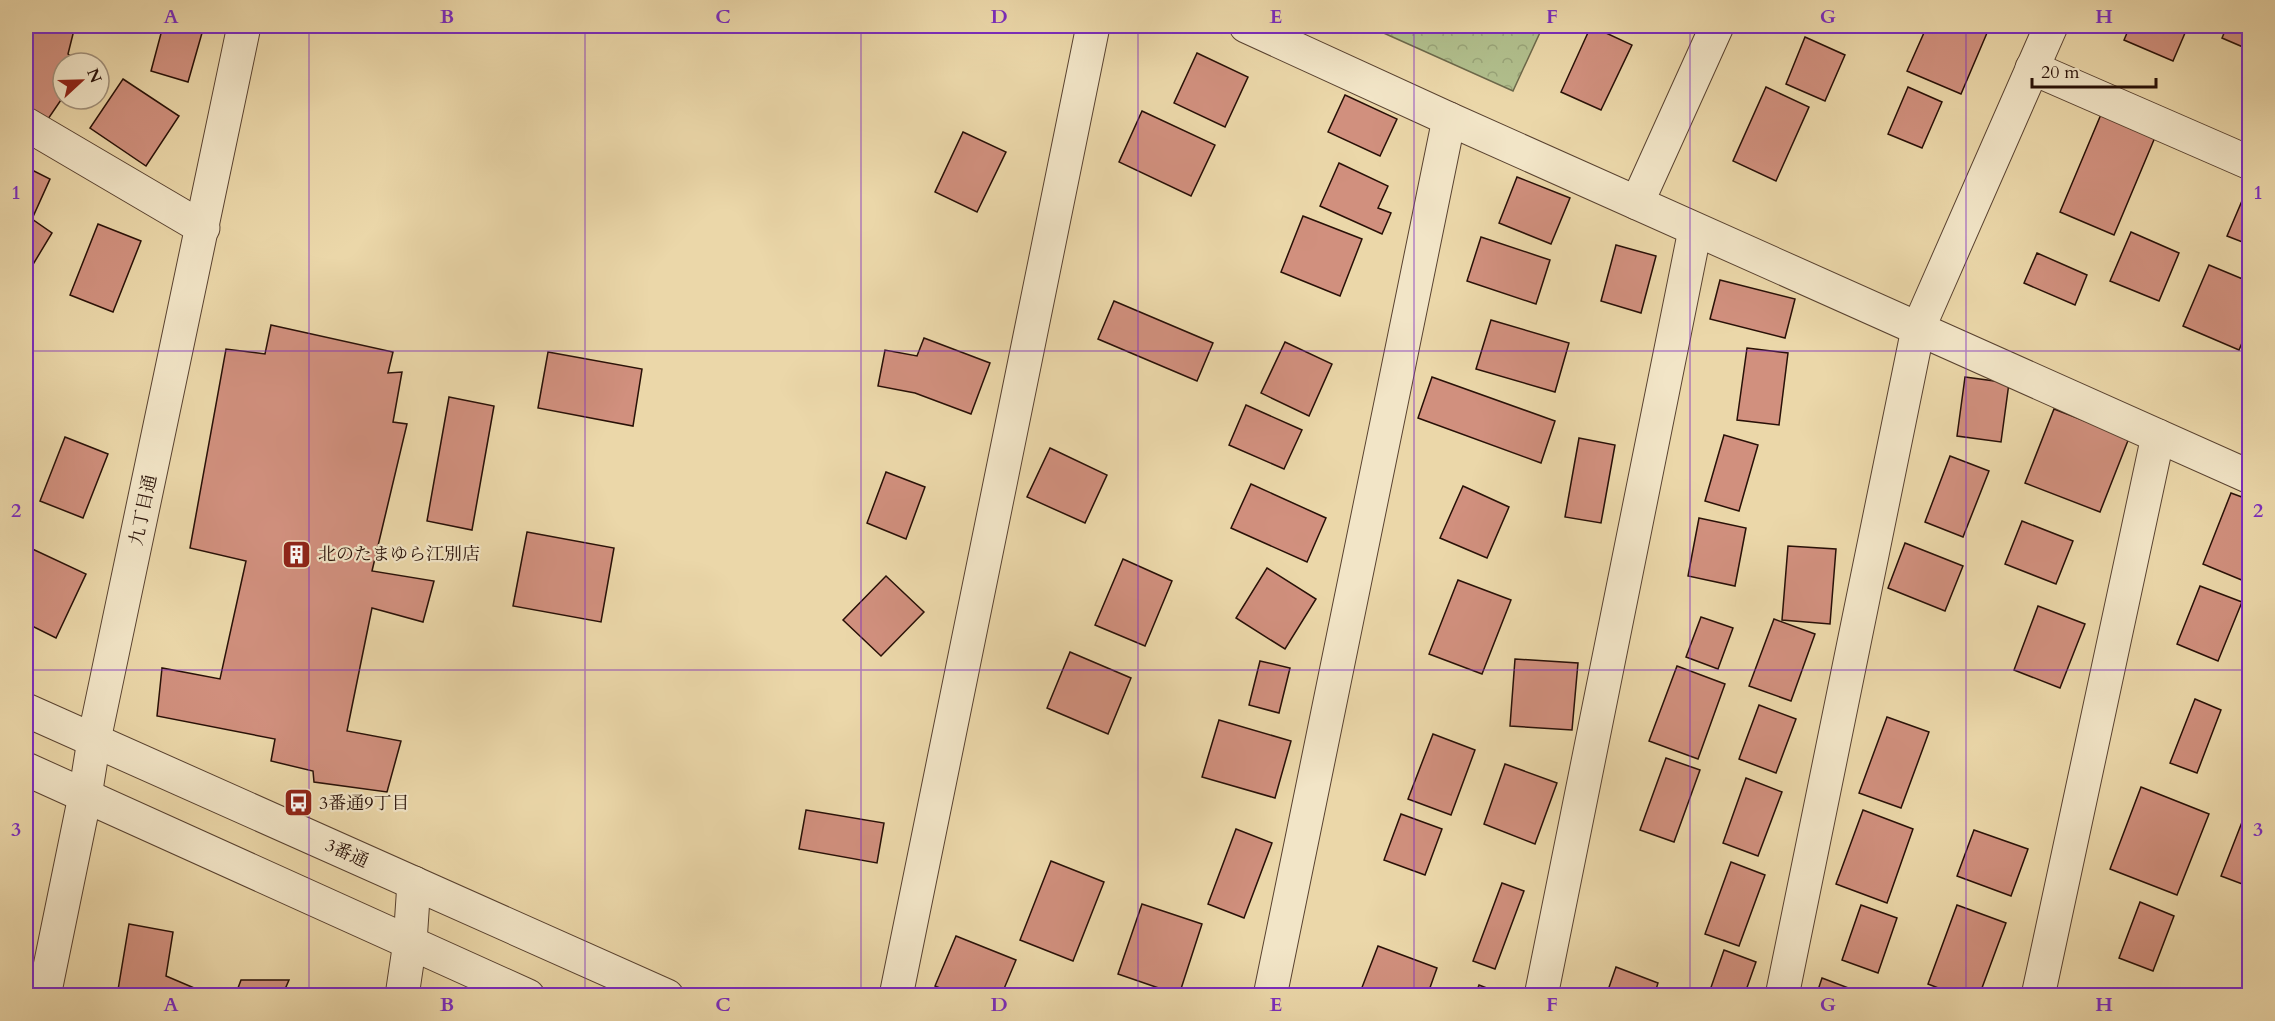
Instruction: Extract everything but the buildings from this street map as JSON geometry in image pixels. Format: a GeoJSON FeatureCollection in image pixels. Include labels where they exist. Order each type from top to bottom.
{"type":"FeatureCollection","features":[{"type":"Feature","properties":{"kind":"street","name":"九丁目通"},"geometry":{"type":"LineString","coordinates":[[44,996],[85,796],[94,740],[244,26]]}},
{"type":"Feature","properties":{"kind":"street"},"geometry":{"type":"LineString","coordinates":[[896,996],[1093,26]]}},
{"type":"Feature","properties":{"kind":"street"},"geometry":{"type":"LineString","coordinates":[[1246,26],[1449,120],[2250,477]]}},
{"type":"Feature","properties":{"kind":"street"},"geometry":{"type":"LineString","coordinates":[[1637,203],[1717,26]]}},
{"type":"Feature","properties":{"kind":"street"},"geometry":{"type":"LineString","coordinates":[[1782,996],[1918,329],[2051,26]]}},
{"type":"Feature","properties":{"kind":"street"},"geometry":{"type":"LineString","coordinates":[[2032,68],[2250,163]]}},
{"type":"Feature","properties":{"kind":"street"},"geometry":{"type":"LineString","coordinates":[[1270,996],[1449,120]]}},
{"type":"Feature","properties":{"kind":"street"},"geometry":{"type":"LineString","coordinates":[[26,124],[202,228]]}},
{"type":"Feature","properties":{"kind":"street"},"geometry":{"type":"LineString","coordinates":[[1541,996],[1695,230]]}},
{"type":"Feature","properties":{"kind":"street"},"geometry":{"type":"LineString","coordinates":[[2038,996],[2158,436]]}},
{"type":"Feature","properties":{"kind":"street","name":"3番通"},"geometry":{"type":"LineString","coordinates":[[26,710],[668,996]]}},
{"type":"Feature","properties":{"kind":"street"},"geometry":{"type":"LineString","coordinates":[[26,769],[528,996]]}},
{"type":"Feature","properties":{"kind":"street"},"geometry":{"type":"LineString","coordinates":[[402,996],[410,942],[414,883]]}},
{"type":"Feature","properties":{"kind":"green space"},"geometry":{"type":"Polygon","coordinates":[[[1368,26],[1543,26],[1513,91],[1368,26]]]}},
{"type":"Feature","properties":{"kind":"place","name":"北のたまゆら江別店"},"geometry":{"type":"Point","coordinates":[297,554]}},
{"type":"Feature","properties":{"kind":"place","name":"3番通9丁目"},"geometry":{"type":"Point","coordinates":[298,803]}}]}
